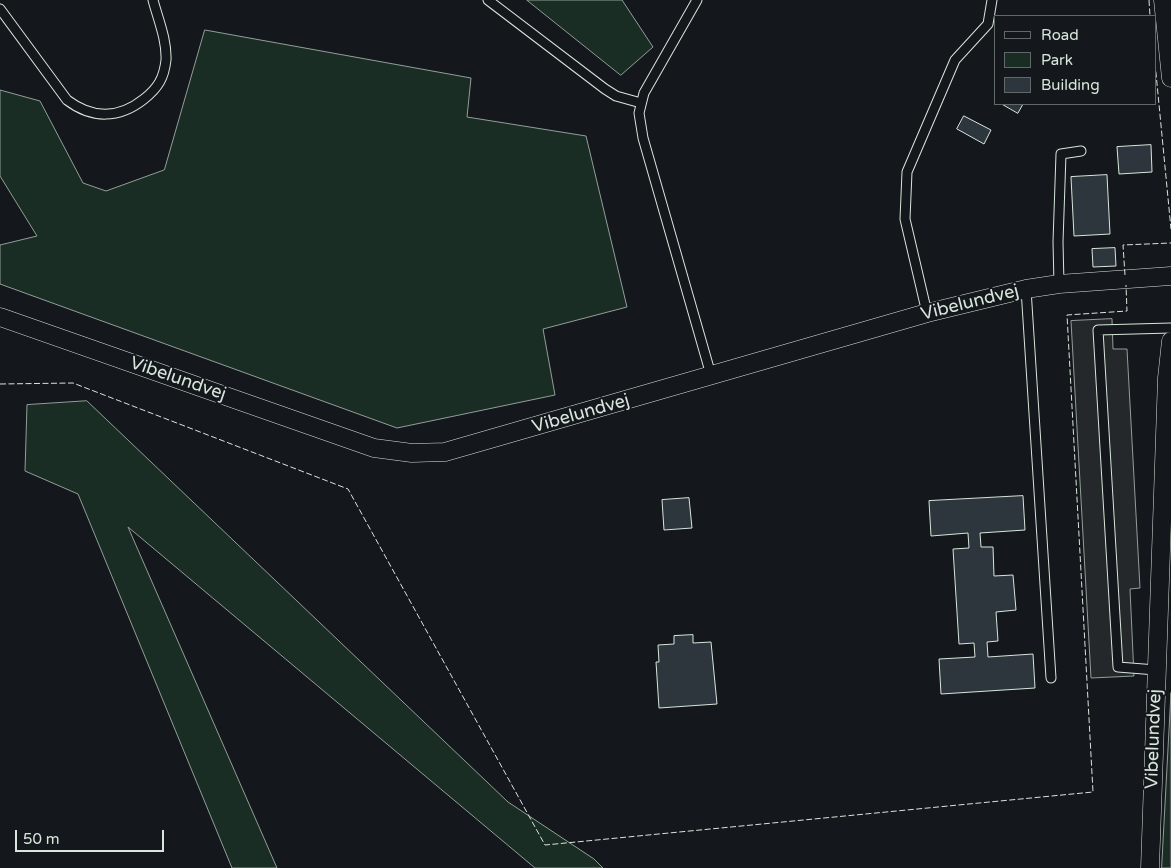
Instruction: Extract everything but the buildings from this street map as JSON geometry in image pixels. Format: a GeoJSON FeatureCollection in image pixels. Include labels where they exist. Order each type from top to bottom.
{"type":"FeatureCollection","features":[{"type":"Feature","properties":{"kind":"street"},"geometry":{"type":"LineString","coordinates":[[1163,0],[1171,78]]}},
{"type":"Feature","properties":{"kind":"street","name":"Vibelundvej"},"geometry":{"type":"LineString","coordinates":[[0,318],[374,448],[412,453],[446,452],[927,313],[1026,289],[1060,284],[1171,276]]}},
{"type":"Feature","properties":{"kind":"street","name":"Vibelundvej"},"geometry":{"type":"LineString","coordinates":[[1150,868],[1167,378],[1171,341]]}},
{"type":"Feature","properties":{"kind":"lane"},"geometry":{"type":"LineString","coordinates":[[0,9],[67,100],[89,113],[104,114],[117,113],[133,108],[156,90],[163,75],[166,59],[164,40],[153,0]]}},
{"type":"Feature","properties":{"kind":"lane"},"geometry":{"type":"LineString","coordinates":[[488,0],[605,89],[616,96],[641,103]]}},
{"type":"Feature","properties":{"kind":"lane"},"geometry":{"type":"LineString","coordinates":[[697,0],[644,93],[639,113],[643,138],[711,375]]}},
{"type":"Feature","properties":{"kind":"lane"},"geometry":{"type":"LineString","coordinates":[[927,313],[905,219],[907,172],[955,60],[988,24],[992,0]]}},
{"type":"Feature","properties":{"kind":"lane"},"geometry":{"type":"LineString","coordinates":[[1060,284],[1058,242],[1061,154],[1081,151]]}},
{"type":"Feature","properties":{"kind":"lane"},"geometry":{"type":"LineString","coordinates":[[1026,289],[1051,678]]}},
{"type":"Feature","properties":{"kind":"lane"},"geometry":{"type":"LineString","coordinates":[[1156,670],[1118,667],[1098,330],[1171,328]]}},
{"type":"Feature","properties":{"kind":"green space"},"geometry":{"type":"Polygon","coordinates":[[[527,0],[622,0],[653,47],[621,75],[527,0]]]}},
{"type":"Feature","properties":{"kind":"green space"},"geometry":{"type":"Polygon","coordinates":[[[205,30],[471,78],[467,117],[586,136],[627,307],[543,329],[555,395],[397,428],[0,284],[0,245],[37,236],[0,176],[0,90],[40,101],[83,183],[106,191],[164,170],[205,30]]]}},
{"type":"Feature","properties":{"kind":"green space"},"geometry":{"type":"Polygon","coordinates":[[[87,401],[508,802],[594,859],[603,868],[535,868],[128,527],[277,868],[232,868],[78,494],[25,471],[27,405],[87,401]]]}},
{"type":"Feature","properties":{"kind":"green space"},"geometry":{"type":"Polygon","coordinates":[[[1171,693],[1171,868],[1162,868],[1171,693]]]}},
{"type":"Feature","properties":{"kind":"shaded area"},"geometry":{"type":"Polygon","coordinates":[[[1112,319],[1113,349],[1127,349],[1140,588],[1130,589],[1134,676],[1091,678],[1071,321],[1112,319]]]}},
{"type":"Feature","properties":{"kind":"fence"},"geometry":{"type":"LineString","coordinates":[[1149,0],[1150,15]]}},
{"type":"Feature","properties":{"kind":"fence"},"geometry":{"type":"LineString","coordinates":[[1156,73],[1171,229]]}},
{"type":"Feature","properties":{"kind":"fence"},"geometry":{"type":"LineString","coordinates":[[1125,275],[1123,245],[1171,243]]}},
{"type":"Feature","properties":{"kind":"fence"},"geometry":{"type":"LineString","coordinates":[[0,384],[73,383],[348,489],[545,845],[1093,792],[1067,315],[1127,311],[1126,285]]}}]}
